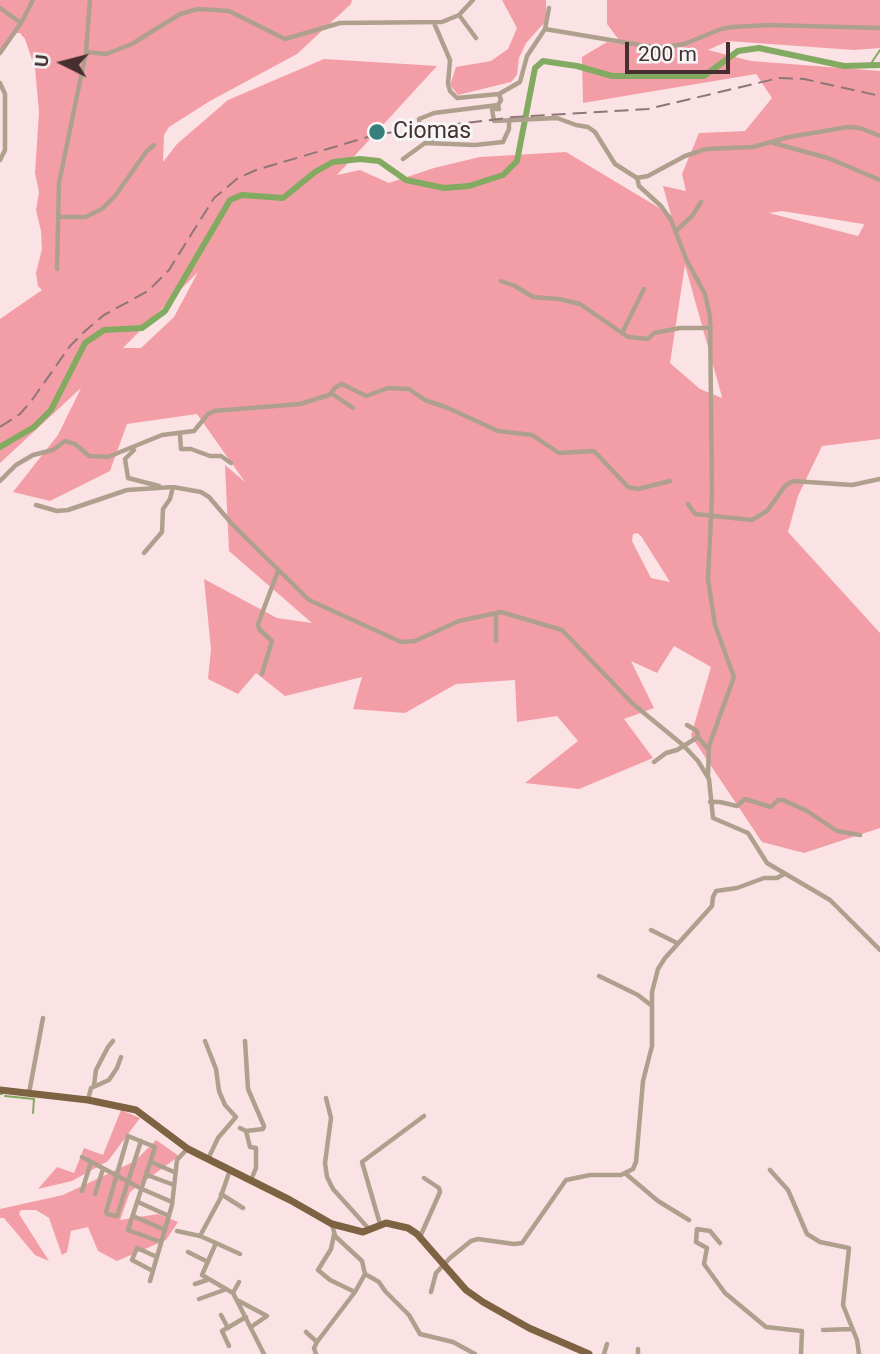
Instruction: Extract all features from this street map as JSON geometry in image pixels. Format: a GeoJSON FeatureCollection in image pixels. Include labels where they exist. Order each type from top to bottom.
{"type":"FeatureCollection","features":[{"type":"Feature","properties":{"kind":"main road"},"geometry":{"type":"LineString","coordinates":[[0,1090],[88,1100],[136,1110],[187,1149],[332,1224],[357,1231],[380,1224],[400,1225],[420,1238],[466,1290],[483,1302],[529,1328],[589,1354]]}},
{"type":"Feature","properties":{"kind":"street"},"geometry":{"type":"LineString","coordinates":[[0,53],[33,0]]}},
{"type":"Feature","properties":{"kind":"street"},"geometry":{"type":"LineString","coordinates":[[57,269],[59,183],[86,52],[90,0]]}},
{"type":"Feature","properties":{"kind":"street"},"geometry":{"type":"LineString","coordinates":[[86,52],[118,52],[180,14],[206,8],[229,10],[285,39],[340,23],[434,23],[459,15],[473,0]]}},
{"type":"Feature","properties":{"kind":"street"},"geometry":{"type":"LineString","coordinates":[[0,8],[21,23]]}},
{"type":"Feature","properties":{"kind":"street"},"geometry":{"type":"LineString","coordinates":[[434,23],[450,60],[447,79],[453,96],[457,98],[499,94],[520,82],[527,56],[545,29],[549,8]]}},
{"type":"Feature","properties":{"kind":"street"},"geometry":{"type":"LineString","coordinates":[[459,15],[476,38]]}},
{"type":"Feature","properties":{"kind":"street"},"geometry":{"type":"LineString","coordinates":[[545,29],[658,48],[684,44],[732,27],[880,27]]}},
{"type":"Feature","properties":{"kind":"street"},"geometry":{"type":"LineString","coordinates":[[0,83],[5,94],[2,126],[5,153],[0,160]]}},
{"type":"Feature","properties":{"kind":"street"},"geometry":{"type":"LineString","coordinates":[[499,94],[499,108],[492,108],[494,121],[559,118],[589,127],[615,164],[636,178],[639,186],[666,212],[705,294],[711,328],[709,593],[718,635],[734,677],[708,749],[712,818],[748,833],[761,857],[784,874],[830,900],[880,950]]}},
{"type":"Feature","properties":{"kind":"street"},"geometry":{"type":"LineString","coordinates":[[437,145],[419,129],[419,119],[422,117],[498,105]]}},
{"type":"Feature","properties":{"kind":"street"},"geometry":{"type":"LineString","coordinates":[[403,159],[425,143],[482,145],[503,142],[510,121]]}},
{"type":"Feature","properties":{"kind":"street"},"geometry":{"type":"LineString","coordinates":[[636,178],[648,176],[685,156],[706,149],[749,148],[789,136],[848,127],[860,128],[880,136]]}},
{"type":"Feature","properties":{"kind":"street"},"geometry":{"type":"LineString","coordinates":[[772,142],[828,158],[880,180]]}},
{"type":"Feature","properties":{"kind":"street"},"geometry":{"type":"LineString","coordinates":[[59,217],[85,217],[102,209],[115,196],[146,152],[155,145]]}},
{"type":"Feature","properties":{"kind":"street"},"geometry":{"type":"LineString","coordinates":[[676,231],[693,215],[701,202]]}},
{"type":"Feature","properties":{"kind":"street"},"geometry":{"type":"LineString","coordinates":[[501,281],[515,285],[533,297],[580,304],[628,337],[648,339],[654,333],[680,328],[711,328]]}},
{"type":"Feature","properties":{"kind":"street"},"geometry":{"type":"LineString","coordinates":[[622,333],[644,289]]}},
{"type":"Feature","properties":{"kind":"street"},"geometry":{"type":"LineString","coordinates":[[0,481],[16,465],[33,455],[53,450],[65,441],[75,444],[89,456],[104,458],[162,435],[180,435],[196,430],[208,414],[214,411],[300,404],[331,393],[342,384],[366,396],[388,388],[409,389],[425,400],[498,431],[532,435],[559,453],[594,451],[628,487],[638,489],[670,481]]}},
{"type":"Feature","properties":{"kind":"street"},"geometry":{"type":"LineString","coordinates":[[331,393],[353,408]]}},
{"type":"Feature","properties":{"kind":"street"},"geometry":{"type":"LineString","coordinates":[[180,435],[181,449],[221,456],[231,463]]}},
{"type":"Feature","properties":{"kind":"street"},"geometry":{"type":"LineString","coordinates":[[138,446],[125,459],[130,480],[163,487]]}},
{"type":"Feature","properties":{"kind":"street"},"geometry":{"type":"LineString","coordinates":[[688,504],[692,506],[694,513],[755,520],[767,511],[785,486],[793,481],[852,485],[880,479]]}},
{"type":"Feature","properties":{"kind":"street"},"geometry":{"type":"LineString","coordinates":[[36,505],[68,510],[115,492],[163,487],[206,494],[309,600],[401,642],[415,642],[459,621],[505,612],[562,630],[638,709],[683,745],[698,761],[709,779]]}},
{"type":"Feature","properties":{"kind":"street"},"geometry":{"type":"LineString","coordinates":[[144,553],[162,532],[163,509],[170,499],[173,487]]}},
{"type":"Feature","properties":{"kind":"street"},"geometry":{"type":"LineString","coordinates":[[262,674],[272,641],[259,629],[258,624],[278,570]]}},
{"type":"Feature","properties":{"kind":"street"},"geometry":{"type":"LineString","coordinates":[[496,613],[496,641]]}},
{"type":"Feature","properties":{"kind":"street"},"geometry":{"type":"LineString","coordinates":[[687,725],[697,731],[698,737],[708,749]]}},
{"type":"Feature","properties":{"kind":"street"},"geometry":{"type":"LineString","coordinates":[[654,762],[698,737]]}},
{"type":"Feature","properties":{"kind":"street"},"geometry":{"type":"LineString","coordinates":[[710,802],[736,807],[745,799],[771,807],[778,800],[783,800],[807,811],[836,831],[860,835]]}},
{"type":"Feature","properties":{"kind":"street"},"geometry":{"type":"LineString","coordinates":[[430,1292],[436,1273],[474,1239],[522,1243],[566,1180],[590,1175],[626,1174],[634,1168],[643,1081],[652,1046],[652,992],[656,973],[664,958],[712,906],[716,891],[737,888],[764,878],[777,878],[784,874]]}},
{"type":"Feature","properties":{"kind":"street"},"geometry":{"type":"LineString","coordinates":[[651,930],[677,943]]}},
{"type":"Feature","properties":{"kind":"street"},"geometry":{"type":"LineString","coordinates":[[599,976],[639,995],[653,1007]]}},
{"type":"Feature","properties":{"kind":"street"},"geometry":{"type":"LineString","coordinates":[[29,1093],[43,1018]]}},
{"type":"Feature","properties":{"kind":"street"},"geometry":{"type":"LineString","coordinates":[[88,1100],[96,1070],[113,1041]]}},
{"type":"Feature","properties":{"kind":"street"},"geometry":{"type":"LineString","coordinates":[[205,1041],[216,1069],[219,1091],[225,1105],[236,1117],[218,1138],[208,1160]]}},
{"type":"Feature","properties":{"kind":"street"},"geometry":{"type":"LineString","coordinates":[[245,1041],[248,1088],[264,1126],[263,1129],[243,1129],[250,1147],[256,1148],[256,1168],[251,1180]]}},
{"type":"Feature","properties":{"kind":"street"},"geometry":{"type":"LineString","coordinates":[[94,1085],[109,1080],[121,1057]]}},
{"type":"Feature","properties":{"kind":"street"},"geometry":{"type":"LineString","coordinates":[[326,1098],[331,1118],[325,1163],[327,1177],[333,1189],[369,1229]]}},
{"type":"Feature","properties":{"kind":"street"},"geometry":{"type":"LineString","coordinates":[[380,1224],[362,1162],[424,1116]]}},
{"type":"Feature","properties":{"kind":"street"},"geometry":{"type":"LineString","coordinates":[[141,1141],[117,1216],[107,1214],[106,1205],[128,1136],[141,1141],[155,1147],[128,1230],[160,1242]]}},
{"type":"Feature","properties":{"kind":"street"},"geometry":{"type":"LineString","coordinates":[[150,1281],[169,1216],[177,1160],[187,1149]]}},
{"type":"Feature","properties":{"kind":"street"},"geometry":{"type":"LineString","coordinates":[[82,1157],[172,1202]]}},
{"type":"Feature","properties":{"kind":"street"},"geometry":{"type":"LineString","coordinates":[[82,1191],[91,1162]]}},
{"type":"Feature","properties":{"kind":"street"},"geometry":{"type":"LineString","coordinates":[[151,1162],[174,1172]]}},
{"type":"Feature","properties":{"kind":"street"},"geometry":{"type":"LineString","coordinates":[[95,1194],[103,1169]]}},
{"type":"Feature","properties":{"kind":"street"},"geometry":{"type":"LineString","coordinates":[[200,1236],[221,1195],[230,1170]]}},
{"type":"Feature","properties":{"kind":"street"},"geometry":{"type":"LineString","coordinates":[[770,1170],[788,1190],[807,1234],[820,1242],[849,1248],[843,1305],[859,1354]]}},
{"type":"Feature","properties":{"kind":"street"},"geometry":{"type":"LineString","coordinates":[[626,1174],[658,1201],[688,1220]]}},
{"type":"Feature","properties":{"kind":"street"},"geometry":{"type":"LineString","coordinates":[[147,1175],[174,1185]]}},
{"type":"Feature","properties":{"kind":"street"},"geometry":{"type":"LineString","coordinates":[[420,1238],[440,1192],[439,1188],[424,1178]]}},
{"type":"Feature","properties":{"kind":"street"},"geometry":{"type":"LineString","coordinates":[[221,1195],[243,1208]]}},
{"type":"Feature","properties":{"kind":"street"},"geometry":{"type":"LineString","coordinates":[[138,1202],[169,1216]]}},
{"type":"Feature","properties":{"kind":"street"},"geometry":{"type":"LineString","coordinates":[[133,1216],[165,1230]]}},
{"type":"Feature","properties":{"kind":"street"},"geometry":{"type":"LineString","coordinates":[[332,1224],[334,1234],[331,1249],[318,1270],[330,1280],[355,1292]]}},
{"type":"Feature","properties":{"kind":"street"},"geometry":{"type":"LineString","coordinates":[[720,1243],[710,1231],[697,1229],[695,1239],[707,1248],[705,1264],[719,1286],[766,1327],[802,1331],[801,1354]]}},
{"type":"Feature","properties":{"kind":"street"},"geometry":{"type":"LineString","coordinates":[[177,1231],[200,1236],[240,1254]]}},
{"type":"Feature","properties":{"kind":"street"},"geometry":{"type":"LineString","coordinates":[[316,1354],[314,1348],[317,1342],[355,1292],[365,1274],[362,1261],[334,1234]]}},
{"type":"Feature","properties":{"kind":"street"},"geometry":{"type":"LineString","coordinates":[[205,1247],[208,1240]]}},
{"type":"Feature","properties":{"kind":"street"},"geometry":{"type":"LineString","coordinates":[[216,1243],[202,1275],[233,1293],[264,1354]]}},
{"type":"Feature","properties":{"kind":"street"},"geometry":{"type":"LineString","coordinates":[[153,1271],[132,1260],[134,1247],[157,1257]]}},
{"type":"Feature","properties":{"kind":"street"},"geometry":{"type":"LineString","coordinates":[[188,1252],[208,1262]]}},
{"type":"Feature","properties":{"kind":"street"},"geometry":{"type":"LineString","coordinates":[[365,1274],[379,1282],[384,1291],[409,1315],[420,1334],[453,1342],[475,1354]]}},
{"type":"Feature","properties":{"kind":"street"},"geometry":{"type":"LineString","coordinates":[[195,1284],[207,1280]]}},
{"type":"Feature","properties":{"kind":"street"},"geometry":{"type":"LineString","coordinates":[[233,1293],[239,1282]]}},
{"type":"Feature","properties":{"kind":"street"},"geometry":{"type":"LineString","coordinates":[[199,1299],[225,1290]]}},
{"type":"Feature","properties":{"kind":"street"},"geometry":{"type":"LineString","coordinates":[[237,1300],[267,1316],[251,1327]]}},
{"type":"Feature","properties":{"kind":"street"},"geometry":{"type":"LineString","coordinates":[[221,1315],[228,1328]]}},
{"type":"Feature","properties":{"kind":"street"},"geometry":{"type":"LineString","coordinates":[[229,1346],[222,1331],[246,1317]]}},
{"type":"Feature","properties":{"kind":"street"},"geometry":{"type":"LineString","coordinates":[[823,1330],[852,1329]]}},
{"type":"Feature","properties":{"kind":"street"},"geometry":{"type":"LineString","coordinates":[[306,1332],[317,1342]]}},
{"type":"Feature","properties":{"kind":"street"},"geometry":{"type":"LineString","coordinates":[[604,1354],[607,1344]]}},
{"type":"Feature","properties":{"kind":"shaded area"},"geometry":{"type":"Polygon","coordinates":[[[0,0],[352,0],[351,4],[297,54],[210,101],[169,127],[164,135],[163,162],[177,144],[228,100],[324,59],[437,66],[337,175],[360,170],[389,183],[480,157],[566,152],[671,215],[663,186],[686,191],[682,174],[699,133],[745,131],[772,98],[756,74],[583,103],[582,57],[607,42],[622,44],[607,24],[607,0],[880,0],[880,48],[854,50],[728,41],[708,50],[751,61],[880,71],[880,439],[822,446],[798,496],[788,532],[880,633],[880,828],[804,853],[762,842],[691,736],[711,667],[674,646],[657,673],[631,661],[654,708],[624,719],[653,758],[579,789],[525,783],[578,741],[557,716],[517,722],[515,680],[456,684],[405,713],[353,709],[362,677],[285,696],[256,673],[238,694],[208,679],[211,649],[204,579],[277,618],[312,623],[229,551],[225,465],[245,482],[197,414],[127,424],[110,471],[50,501],[13,492],[58,435],[81,388],[0,463],[0,319],[42,290],[38,286],[36,273],[42,249],[36,210],[39,192],[35,173],[39,112],[35,68],[25,39],[20,33],[16,33],[0,56],[0,0]],[[782,211],[769,213],[858,236],[864,225],[782,211]],[[685,265],[670,363],[700,389],[722,398],[685,265]],[[198,272],[123,348],[141,348],[174,317],[198,272]],[[633,534],[632,541],[651,578],[670,582],[641,536],[633,534]]]}},
{"type":"Feature","properties":{"kind":"shaded area"},"geometry":{"type":"Polygon","coordinates":[[[502,0],[546,0],[546,21],[526,43],[519,58],[517,75],[511,82],[458,95],[450,85],[456,67],[491,61],[508,49],[517,28],[502,0]]]}},
{"type":"Feature","properties":{"kind":"shaded area"},"geometry":{"type":"Polygon","coordinates":[[[121,1110],[140,1118],[108,1161],[72,1181],[38,1189],[57,1167],[74,1173],[84,1148],[103,1155],[121,1110]]]}},
{"type":"Feature","properties":{"kind":"shaded area"},"geometry":{"type":"Polygon","coordinates":[[[156,1140],[179,1156],[130,1192],[120,1220],[158,1214],[178,1222],[166,1240],[117,1261],[98,1251],[88,1227],[71,1231],[67,1252],[62,1255],[49,1218],[36,1210],[21,1210],[19,1214],[49,1261],[35,1255],[4,1218],[0,1218],[0,1209],[63,1195],[135,1161],[156,1140]]]}},
{"type":"Feature","properties":{"kind":"waterway"},"geometry":{"type":"LineString","coordinates":[[0,447],[34,427],[51,410],[85,343],[104,330],[142,328],[165,311],[230,200],[242,195],[283,198],[315,172],[333,162],[360,159],[379,161],[406,180],[444,188],[469,186],[503,175],[517,161],[535,68],[543,61],[577,66],[612,76],[704,76],[738,51],[759,48],[844,66],[880,65]]}},
{"type":"Feature","properties":{"kind":"waterway"},"geometry":{"type":"LineString","coordinates":[[870,65],[880,50]]}},
{"type":"Feature","properties":{"kind":"waterway"},"geometry":{"type":"LineString","coordinates":[[5,1096],[34,1099],[33,1113]]}},
{"type":"Feature","properties":{"kind":"railway"},"geometry":{"type":"LineString","coordinates":[[0,427],[20,414],[70,346],[85,331],[104,315],[148,291],[169,270],[214,198],[238,178],[256,170],[378,134],[514,117],[648,109],[779,78],[804,79],[880,96]]}},
{"type":"Feature","properties":{"kind":"place","name":"Ciomas"},"geometry":{"type":"Point","coordinates":[377,132]}}]}
